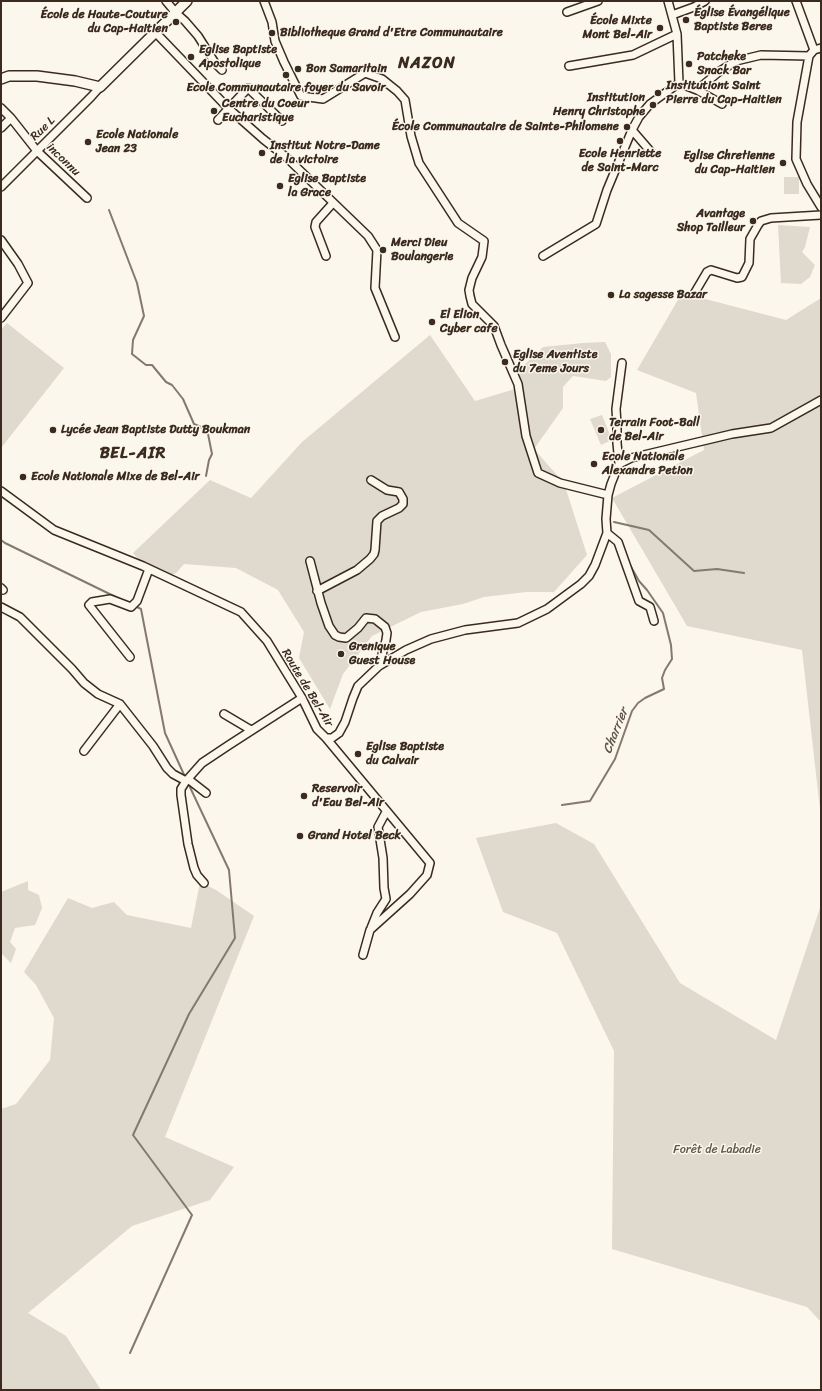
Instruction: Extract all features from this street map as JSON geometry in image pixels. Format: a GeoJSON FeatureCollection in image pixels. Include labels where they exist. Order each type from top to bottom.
{"type":"FeatureCollection","features":[{"type":"Feature","properties":{"kind":"main road"},"geometry":{"type":"LineString","coordinates":[[1,79],[9,76],[37,76],[75,81],[100,87],[187,1]]}},
{"type":"Feature","properties":{"kind":"street"},"geometry":{"type":"LineString","coordinates":[[166,1],[176,13],[186,20],[222,70]]}},
{"type":"Feature","properties":{"kind":"street"},"geometry":{"type":"LineString","coordinates":[[264,1],[272,22],[275,41],[301,96],[323,99],[365,73],[382,79],[397,91],[405,100],[411,136],[419,163],[458,223],[484,241],[482,257],[469,290],[470,296],[472,304],[494,326],[518,384],[526,436],[538,474],[560,483],[608,495]]}},
{"type":"Feature","properties":{"kind":"street"},"geometry":{"type":"LineString","coordinates":[[567,12],[598,1]]}},
{"type":"Feature","properties":{"kind":"street"},"geometry":{"type":"LineString","coordinates":[[668,1],[677,34],[679,83]]}},
{"type":"Feature","properties":{"kind":"street"},"geometry":{"type":"LineString","coordinates":[[672,15],[694,7],[705,1]]}},
{"type":"Feature","properties":{"kind":"street"},"geometry":{"type":"LineString","coordinates":[[697,90],[720,71],[736,61],[761,55],[808,56],[818,49],[796,1]]}},
{"type":"Feature","properties":{"kind":"street"},"geometry":{"type":"LineString","coordinates":[[156,33],[228,108],[286,157],[368,236],[377,250],[375,288],[395,337]]}},
{"type":"Feature","properties":{"kind":"street"},"geometry":{"type":"LineString","coordinates":[[569,66],[633,55],[677,34]]}},
{"type":"Feature","properties":{"kind":"street"},"geometry":{"type":"LineString","coordinates":[[808,56],[797,122],[796,159],[807,184],[821,207]]}},
{"type":"Feature","properties":{"kind":"street"},"geometry":{"type":"LineString","coordinates":[[679,83],[697,90],[722,104]]}},
{"type":"Feature","properties":{"kind":"street"},"geometry":{"type":"LineString","coordinates":[[543,256],[596,224],[607,190],[639,117],[650,104],[679,83]]}},
{"type":"Feature","properties":{"kind":"street","name":"Rue L"},"geometry":{"type":"LineString","coordinates":[[1,187],[100,87]]}},
{"type":"Feature","properties":{"kind":"street"},"geometry":{"type":"LineString","coordinates":[[218,120],[248,88],[282,121]]}},
{"type":"Feature","properties":{"kind":"street","name":"inconnu"},"geometry":{"type":"LineString","coordinates":[[1,108],[11,118],[36,151],[87,198]]}},
{"type":"Feature","properties":{"kind":"street"},"geometry":{"type":"LineString","coordinates":[[1,128],[11,118]]}},
{"type":"Feature","properties":{"kind":"street"},"geometry":{"type":"LineString","coordinates":[[632,130],[651,152]]}},
{"type":"Feature","properties":{"kind":"street"},"geometry":{"type":"LineString","coordinates":[[326,256],[315,227],[316,222],[333,202]]}},
{"type":"Feature","properties":{"kind":"street"},"geometry":{"type":"LineString","coordinates":[[694,294],[707,272],[711,270],[737,278],[742,277],[749,263],[750,239],[761,221],[771,218],[821,215]]}},
{"type":"Feature","properties":{"kind":"street"},"geometry":{"type":"LineString","coordinates":[[1,240],[18,264],[28,283],[1,318]]}},
{"type":"Feature","properties":{"kind":"street"},"geometry":{"type":"LineString","coordinates":[[622,363],[616,409],[619,464],[631,458],[709,439],[771,428],[821,400]]}},
{"type":"Feature","properties":{"kind":"street","name":"Route de Bel-Air"},"geometry":{"type":"LineString","coordinates":[[1,491],[54,530],[149,569],[240,612],[267,640],[302,698],[317,729],[326,738],[332,738],[338,734],[345,722],[352,698],[358,686],[379,666],[406,650],[431,639],[465,630],[518,623],[547,609],[581,584],[589,576],[595,565],[607,533],[606,519],[608,495],[610,484],[619,464]]}},
{"type":"Feature","properties":{"kind":"street"},"geometry":{"type":"LineString","coordinates":[[317,591],[357,570],[374,554],[377,521],[382,516],[399,508],[403,504],[403,499],[399,492],[386,490],[372,480]]}},
{"type":"Feature","properties":{"kind":"street"},"geometry":{"type":"LineString","coordinates":[[607,533],[618,542],[639,601],[650,607],[654,621]]}},
{"type":"Feature","properties":{"kind":"street"},"geometry":{"type":"LineString","coordinates":[[310,561],[317,591],[329,626],[339,638],[346,638],[358,628],[366,618],[375,619],[385,627],[387,633],[386,640],[379,666]]}},
{"type":"Feature","properties":{"kind":"street"},"geometry":{"type":"LineString","coordinates":[[130,657],[89,605],[92,602],[110,599],[132,605],[137,601],[149,569]]}},
{"type":"Feature","properties":{"kind":"street"},"geometry":{"type":"LineString","coordinates":[[1,608],[20,617],[84,683],[98,694],[120,704],[153,746],[167,768],[173,774],[187,780],[206,793]]}},
{"type":"Feature","properties":{"kind":"street"},"geometry":{"type":"LineString","coordinates":[[204,883],[197,875],[194,868],[188,844],[180,795],[181,789],[202,763],[302,698]]}},
{"type":"Feature","properties":{"kind":"street"},"geometry":{"type":"LineString","coordinates":[[84,751],[120,704]]}},
{"type":"Feature","properties":{"kind":"street"},"geometry":{"type":"LineString","coordinates":[[224,714],[251,730]]}},
{"type":"Feature","properties":{"kind":"street"},"geometry":{"type":"LineString","coordinates":[[326,738],[386,812],[430,863],[427,875],[410,894],[370,930]]}},
{"type":"Feature","properties":{"kind":"street"},"geometry":{"type":"LineString","coordinates":[[363,955],[370,930],[377,913],[386,899],[378,827],[386,812]]}},
{"type":"Feature","properties":{"kind":"green space"},"geometry":{"type":"Polygon","coordinates":[[[784,177],[799,177],[799,194],[784,194],[784,177]]]}},
{"type":"Feature","properties":{"kind":"green space"},"geometry":{"type":"Polygon","coordinates":[[[778,225],[810,227],[805,247],[802,252],[815,265],[810,277],[801,284],[781,283],[778,225]]]}},
{"type":"Feature","properties":{"kind":"green space"},"geometry":{"type":"Polygon","coordinates":[[[682,293],[786,320],[821,298],[821,818],[802,650],[687,626],[612,498],[704,450],[696,393],[637,370],[682,293]]]}},
{"type":"Feature","properties":{"kind":"green space"},"geometry":{"type":"Polygon","coordinates":[[[7,323],[64,368],[1,448],[1,330],[7,323]]]}},
{"type":"Feature","properties":{"kind":"green space"},"geometry":{"type":"Polygon","coordinates":[[[430,335],[475,401],[515,389],[522,367],[543,347],[605,342],[611,354],[611,377],[606,381],[573,376],[563,387],[563,408],[534,449],[564,483],[587,555],[554,592],[526,592],[484,597],[463,604],[421,612],[372,636],[343,674],[330,709],[299,658],[304,632],[278,590],[236,568],[184,564],[176,573],[166,578],[152,575],[133,553],[210,480],[251,498],[302,442],[430,335]]]}},
{"type":"Feature","properties":{"kind":"green space","name":"Terrain Foot-Ball de Bel-Air"},"geometry":{"type":"Polygon","coordinates":[[[602,415],[612,440],[601,445],[590,419],[602,415]]]}},
{"type":"Feature","properties":{"kind":"green space","name":"Forêt de Labadie"},"geometry":{"type":"Polygon","coordinates":[[[556,823],[594,844],[680,983],[776,1040],[821,905],[821,1322],[807,1307],[612,1249],[614,1051],[557,933],[503,912],[476,838],[556,823]]]}},
{"type":"Feature","properties":{"kind":"green space"},"geometry":{"type":"Polygon","coordinates":[[[28,881],[28,890],[39,895],[42,908],[35,925],[15,928],[10,942],[16,949],[11,963],[1,953],[1,892],[28,881]]]}},
{"type":"Feature","properties":{"kind":"green space"},"geometry":{"type":"Polygon","coordinates":[[[200,882],[216,890],[254,916],[165,1137],[234,1167],[210,1200],[132,1226],[28,1313],[66,1336],[101,1390],[1,1390],[1,1109],[16,1104],[50,1060],[54,1018],[36,985],[24,972],[68,898],[92,908],[114,902],[127,915],[191,928],[200,882]]]}},
{"type":"Feature","properties":{"kind":"waterway"},"geometry":{"type":"LineString","coordinates":[[109,210],[137,283],[144,316],[133,340],[132,354],[146,365],[152,365],[166,382],[172,385],[183,399],[194,424],[201,427],[208,434],[212,454],[209,460],[206,476]]}},
{"type":"Feature","properties":{"kind":"waterway"},"geometry":{"type":"LineString","coordinates":[[614,522],[649,530],[694,571],[717,569],[744,573]]}},
{"type":"Feature","properties":{"kind":"waterway"},"geometry":{"type":"LineString","coordinates":[[1,540],[122,600]]}},
{"type":"Feature","properties":{"kind":"waterway","name":"Charrier"},"geometry":{"type":"LineString","coordinates":[[562,805],[590,801],[615,759],[632,711],[638,703],[645,698],[664,689],[662,678],[672,659],[671,645],[663,613],[639,581],[630,565]]}},
{"type":"Feature","properties":{"kind":"waterway"},"geometry":{"type":"LineString","coordinates":[[135,606],[141,609],[165,733],[186,779]]}},
{"type":"Feature","properties":{"kind":"waterway"},"geometry":{"type":"LineString","coordinates":[[130,1353],[192,1215],[133,1135],[189,1014],[235,938],[229,870],[188,783]]}},
{"type":"Feature","properties":{"kind":"place","name":"Église Évangélique Baptiste Beree"},"geometry":{"type":"Point","coordinates":[686,20]}},
{"type":"Feature","properties":{"kind":"place","name":"École de Haute-Couture du Cap-Haitien"},"geometry":{"type":"Point","coordinates":[176,22]}},
{"type":"Feature","properties":{"kind":"place","name":"École Mixte Mont Bel-Air"},"geometry":{"type":"Point","coordinates":[660,28]}},
{"type":"Feature","properties":{"kind":"place","name":"Bibliotheque Grand d'Etre Communautaire"},"geometry":{"type":"Point","coordinates":[272,33]}},
{"type":"Feature","properties":{"kind":"place","name":"Eglise Baptiste Apostolique"},"geometry":{"type":"Point","coordinates":[191,57]}},
{"type":"Feature","properties":{"kind":"place","name":"Patcheke Snack Bar"},"geometry":{"type":"Point","coordinates":[689,64]}},
{"type":"Feature","properties":{"kind":"place","name":"Bon Samaritain"},"geometry":{"type":"Point","coordinates":[298,69]}},
{"type":"Feature","properties":{"kind":"place","name":"Ecole Communautaire foyer du Savoir"},"geometry":{"type":"Point","coordinates":[286,75]}},
{"type":"Feature","properties":{"kind":"place","name":"Institutiont Saint Pierre du Cap-Haitien"},"geometry":{"type":"Point","coordinates":[658,93]}},
{"type":"Feature","properties":{"kind":"place","name":"Institution Henry Christophe"},"geometry":{"type":"Point","coordinates":[653,105]}},
{"type":"Feature","properties":{"kind":"place","name":"Centre du Coeur Eucharistique"},"geometry":{"type":"Point","coordinates":[214,111]}},
{"type":"Feature","properties":{"kind":"place","name":"École Communautaire de Sainte-Philomene"},"geometry":{"type":"Point","coordinates":[627,127]}},
{"type":"Feature","properties":{"kind":"place","name":"Ecole Henriette de Saint-Marc"},"geometry":{"type":"Point","coordinates":[620,141]}},
{"type":"Feature","properties":{"kind":"place","name":"Ecole Nationale Jean 23"},"geometry":{"type":"Point","coordinates":[88,142]}},
{"type":"Feature","properties":{"kind":"place","name":"Institut Notre-Dame de la victoire"},"geometry":{"type":"Point","coordinates":[262,153]}},
{"type":"Feature","properties":{"kind":"place","name":"Eglise Chretienne du Cap-Haitien"},"geometry":{"type":"Point","coordinates":[783,163]}},
{"type":"Feature","properties":{"kind":"place","name":"Eglise Baptiste la Grace"},"geometry":{"type":"Point","coordinates":[280,186]}},
{"type":"Feature","properties":{"kind":"place","name":"Avantage Shop Tailleur"},"geometry":{"type":"Point","coordinates":[753,221]}},
{"type":"Feature","properties":{"kind":"place","name":"Merci Dieu Boulangerie"},"geometry":{"type":"Point","coordinates":[383,250]}},
{"type":"Feature","properties":{"kind":"place","name":"La sagesse Bazar"},"geometry":{"type":"Point","coordinates":[611,295]}},
{"type":"Feature","properties":{"kind":"place","name":"El Elion Cyber cafe"},"geometry":{"type":"Point","coordinates":[432,322]}},
{"type":"Feature","properties":{"kind":"place","name":"Eglise Aventiste du 7eme Jours"},"geometry":{"type":"Point","coordinates":[505,362]}},
{"type":"Feature","properties":{"kind":"place","name":"Lycée Jean Baptiste Dutty Boukman"},"geometry":{"type":"Point","coordinates":[53,430]}},
{"type":"Feature","properties":{"kind":"place","name":"Terrain Foot-Ball de Bel-Air"},"geometry":{"type":"Point","coordinates":[601,430]}},
{"type":"Feature","properties":{"kind":"place","name":"Ecole Nationale Alexandre Petion"},"geometry":{"type":"Point","coordinates":[594,464]}},
{"type":"Feature","properties":{"kind":"place","name":"Ecole Nationale Mixe de Bel-Air"},"geometry":{"type":"Point","coordinates":[23,477]}},
{"type":"Feature","properties":{"kind":"place","name":"Grenique Guest House"},"geometry":{"type":"Point","coordinates":[341,654]}},
{"type":"Feature","properties":{"kind":"place","name":"Eglise Baptiste du Calvair"},"geometry":{"type":"Point","coordinates":[358,754]}},
{"type":"Feature","properties":{"kind":"place","name":"Reservoir d'Eau Bel-Air"},"geometry":{"type":"Point","coordinates":[304,796]}},
{"type":"Feature","properties":{"kind":"place","name":"Grand Hotel Beck"},"geometry":{"type":"Point","coordinates":[300,836]}},
{"type":"Feature","properties":{"kind":"district","name":"NAZON"},"geometry":{"type":"Point","coordinates":[427,64]}},
{"type":"Feature","properties":{"kind":"district","name":"BEL-AIR"},"geometry":{"type":"Point","coordinates":[133,454]}}]}
